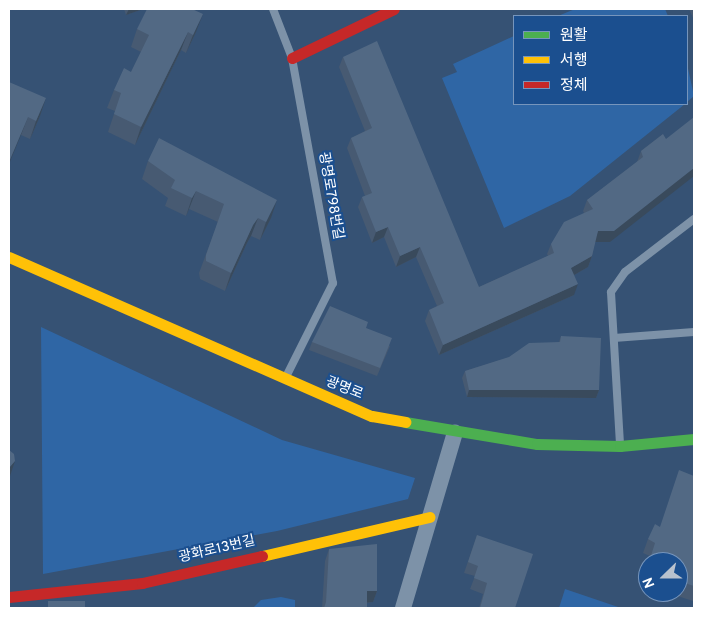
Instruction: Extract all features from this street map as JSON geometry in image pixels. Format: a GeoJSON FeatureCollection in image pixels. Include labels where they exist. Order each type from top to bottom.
{"type":"FeatureCollection","features":[{"type":"Feature","properties":{"kind":"main road"},"geometry":{"type":"LineString","coordinates":[[292,58],[394,9]]}},
{"type":"Feature","properties":{"kind":"main road","name":"광명로"},"geometry":{"type":"LineString","coordinates":[[9,257],[284,381],[372,416],[455,434],[537,444],[620,446],[694,439]]}},
{"type":"Feature","properties":{"kind":"main road","name":"광화로13번길"},"geometry":{"type":"LineString","coordinates":[[9,598],[142,582],[430,517]]}},
{"type":"Feature","properties":{"kind":"street"},"geometry":{"type":"LineString","coordinates":[[403,608],[455,434]]}},
{"type":"Feature","properties":{"kind":"lane","name":"광명로798번길"},"geometry":{"type":"LineString","coordinates":[[273,9],[292,58],[333,283],[284,381]]}},
{"type":"Feature","properties":{"kind":"lane"},"geometry":{"type":"LineString","coordinates":[[620,446],[611,292],[625,272],[694,219]]}},
{"type":"Feature","properties":{"kind":"lane"},"geometry":{"type":"LineString","coordinates":[[614,338],[694,332]]}},
{"type":"Feature","properties":{"kind":"shaded area"},"geometry":{"type":"Polygon","coordinates":[[[575,9],[665,9],[668,15],[560,15],[575,9]]]}},
{"type":"Feature","properties":{"kind":"shaded area"},"geometry":{"type":"Polygon","coordinates":[[[513,36],[513,105],[684,105],[570,196],[504,228],[442,78],[457,72],[453,64],[513,36]]]}},
{"type":"Feature","properties":{"kind":"shaded area"},"geometry":{"type":"Polygon","coordinates":[[[688,69],[694,96],[688,101],[688,69]]]}},
{"type":"Feature","properties":{"kind":"shaded area"},"geometry":{"type":"Polygon","coordinates":[[[41,327],[282,440],[415,478],[408,499],[277,531],[43,574],[41,327]]]}},
{"type":"Feature","properties":{"kind":"shaded area"},"geometry":{"type":"Polygon","coordinates":[[[565,589],[621,608],[559,608],[565,589]]]}},
{"type":"Feature","properties":{"kind":"shaded area"},"geometry":{"type":"Polygon","coordinates":[[[281,597],[295,600],[295,608],[253,608],[261,600],[281,597]]]}},
{"type":"Feature","properties":{"kind":"building"},"geometry":{"type":"Polygon","coordinates":[[[147,9],[192,9],[203,14],[193,35],[188,32],[141,127],[114,114],[121,93],[114,90],[124,68],[131,72],[149,35],[137,29],[147,9]]]}},
{"type":"Feature","properties":{"kind":"building"},"geometry":{"type":"Polygon","coordinates":[[[377,41],[479,287],[554,253],[551,244],[564,222],[593,209],[587,200],[643,157],[641,151],[663,134],[666,139],[694,117],[694,168],[614,231],[598,231],[592,256],[571,268],[578,284],[443,345],[429,310],[444,303],[420,247],[400,256],[388,227],[376,232],[362,197],[372,193],[351,138],[372,128],[343,57],[377,41]]]}},
{"type":"Feature","properties":{"kind":"building"},"geometry":{"type":"Polygon","coordinates":[[[9,82],[46,98],[36,121],[28,117],[9,162],[9,82]]]}},
{"type":"Feature","properties":{"kind":"building"},"geometry":{"type":"Polygon","coordinates":[[[159,138],[277,200],[266,222],[258,218],[253,225],[231,273],[206,261],[206,255],[224,204],[196,191],[192,198],[171,188],[175,180],[148,161],[159,138]]]}},
{"type":"Feature","properties":{"kind":"building"},"geometry":{"type":"Polygon","coordinates":[[[330,306],[368,322],[366,328],[392,338],[380,368],[312,342],[330,306]]]}},
{"type":"Feature","properties":{"kind":"building"},"geometry":{"type":"Polygon","coordinates":[[[561,336],[601,338],[599,390],[469,390],[465,371],[509,357],[529,343],[560,342],[561,336]]]}},
{"type":"Feature","properties":{"kind":"building"},"geometry":{"type":"Polygon","coordinates":[[[9,450],[14,454],[15,461],[9,468],[9,450]]]}},
{"type":"Feature","properties":{"kind":"building"},"geometry":{"type":"Polygon","coordinates":[[[679,470],[694,476],[694,586],[688,584],[688,552],[652,552],[655,543],[648,539],[655,524],[660,527],[679,470]]]}},
{"type":"Feature","properties":{"kind":"building"},"geometry":{"type":"Polygon","coordinates":[[[477,535],[533,554],[515,608],[480,608],[487,583],[474,578],[478,566],[468,562],[477,535]]]}},
{"type":"Feature","properties":{"kind":"building"},"geometry":{"type":"Polygon","coordinates":[[[377,544],[377,591],[367,591],[367,608],[324,608],[329,549],[377,544]]]}},
{"type":"Feature","properties":{"kind":"building"},"geometry":{"type":"Polygon","coordinates":[[[48,601],[85,601],[85,608],[48,608],[48,601]]]}},
{"type":"Feature","properties":{"kind":"traffic: fast"},"geometry":{"type":"LineString","coordinates":[[405,422],[537,444],[620,446],[694,439]]}},
{"type":"Feature","properties":{"kind":"traffic: slow"},"geometry":{"type":"LineString","coordinates":[[9,257],[372,416],[405,422]]}},
{"type":"Feature","properties":{"kind":"traffic: slow"},"geometry":{"type":"LineString","coordinates":[[262,556],[430,517]]}},
{"type":"Feature","properties":{"kind":"traffic: jam"},"geometry":{"type":"LineString","coordinates":[[292,58],[394,9]]}},
{"type":"Feature","properties":{"kind":"traffic: jam"},"geometry":{"type":"LineString","coordinates":[[9,597],[142,583],[262,556]]}}]}
